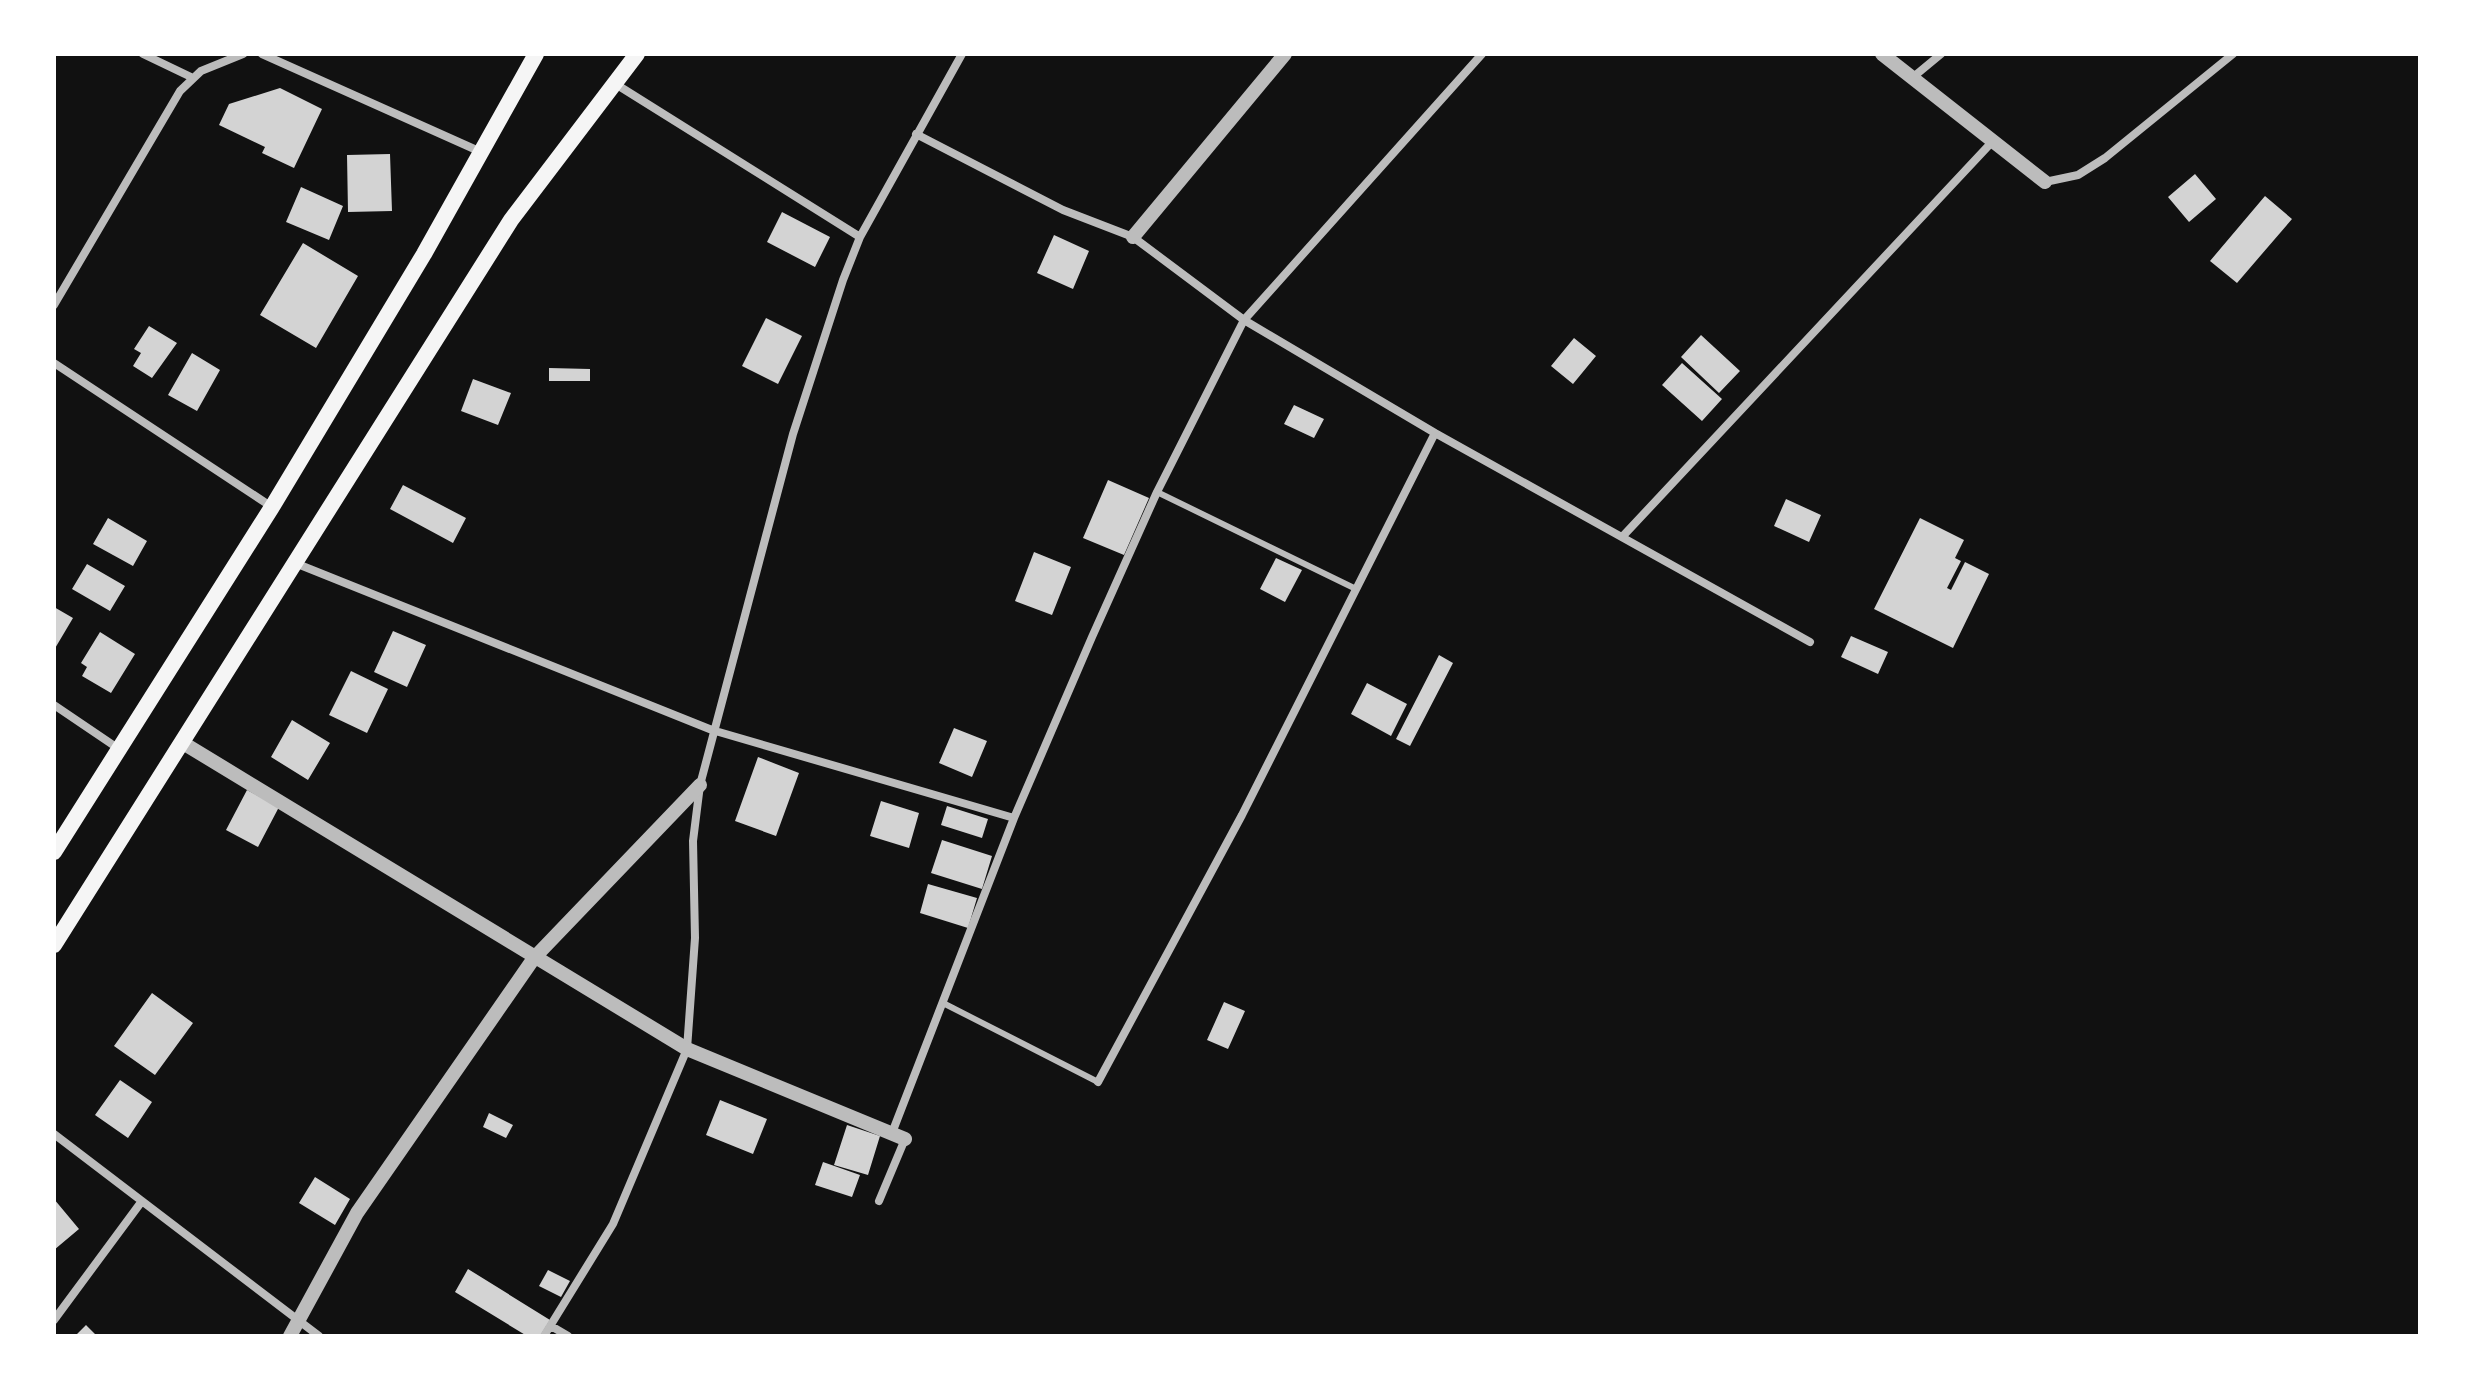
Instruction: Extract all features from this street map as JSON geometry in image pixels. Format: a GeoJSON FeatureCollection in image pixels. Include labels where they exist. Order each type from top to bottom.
{"type":"FeatureCollection","features":[{"type":"Feature","properties":{"kind":"main road"},"geometry":{"type":"LineString","coordinates":[[54,852],[272,507],[536,54]]}},
{"type":"Feature","properties":{"kind":"main road"},"geometry":{"type":"LineString","coordinates":[[54,945],[511,220],[637,54]]}},
{"type":"Feature","properties":{"kind":"street"},"geometry":{"type":"LineString","coordinates":[[143,54],[191,77]]}},
{"type":"Feature","properties":{"kind":"street"},"geometry":{"type":"LineString","coordinates":[[54,305],[180,91],[191,77],[243,54]]}},
{"type":"Feature","properties":{"kind":"street"},"geometry":{"type":"LineString","coordinates":[[262,54],[481,152]]}},
{"type":"Feature","properties":{"kind":"street"},"geometry":{"type":"LineString","coordinates":[[544,1336],[613,1224],[687,1049],[695,938],[693,841],[700,785],[712,730],[756,581],[793,434],[860,237],[962,54]]}},
{"type":"Feature","properties":{"kind":"street"},"geometry":{"type":"LineString","coordinates":[[1133,237],[1285,54]]}},
{"type":"Feature","properties":{"kind":"street"},"geometry":{"type":"LineString","coordinates":[[879,1201],[943,1003],[1014,818],[1157,492],[1244,320],[1482,54]]}},
{"type":"Feature","properties":{"kind":"street"},"geometry":{"type":"LineString","coordinates":[[1882,54],[2045,182],[2078,175],[2105,158],[2233,54]]}},
{"type":"Feature","properties":{"kind":"street"},"geometry":{"type":"LineString","coordinates":[[1912,79],[1941,54]]}},
{"type":"Feature","properties":{"kind":"street"},"geometry":{"type":"LineString","coordinates":[[614,82],[860,237]]}},
{"type":"Feature","properties":{"kind":"street"},"geometry":{"type":"LineString","coordinates":[[916,134],[1063,210],[1133,237],[1244,320],[1435,433],[1810,642]]}},
{"type":"Feature","properties":{"kind":"street"},"geometry":{"type":"LineString","coordinates":[[1623,536],[1992,142]]}},
{"type":"Feature","properties":{"kind":"street"},"geometry":{"type":"LineString","coordinates":[[54,363],[272,507]]}},
{"type":"Feature","properties":{"kind":"street"},"geometry":{"type":"LineString","coordinates":[[1098,1082],[1242,815],[1435,433]]}},
{"type":"Feature","properties":{"kind":"street"},"geometry":{"type":"LineString","coordinates":[[295,563],[712,730],[1014,818]]}},
{"type":"Feature","properties":{"kind":"street"},"geometry":{"type":"LineString","coordinates":[[54,705],[119,749]]}},
{"type":"Feature","properties":{"kind":"street"},"geometry":{"type":"LineString","coordinates":[[183,743],[687,1049],[899,1136]]}},
{"type":"Feature","properties":{"kind":"street"},"geometry":{"type":"LineString","coordinates":[[290,1336],[357,1213],[534,958],[700,785]]}},
{"type":"Feature","properties":{"kind":"street"},"geometry":{"type":"LineString","coordinates":[[54,1134],[319,1336]]}},
{"type":"Feature","properties":{"kind":"street"},"geometry":{"type":"LineString","coordinates":[[54,1320],[142,1201]]}},
{"type":"Feature","properties":{"kind":"street"},"geometry":{"type":"LineString","coordinates":[[551,1326],[568,1336]]}},
{"type":"Feature","properties":{"kind":"lane"},"geometry":{"type":"LineString","coordinates":[[1157,492],[1354,588]]}},
{"type":"Feature","properties":{"kind":"lane"},"geometry":{"type":"LineString","coordinates":[[943,1003],[1098,1082]]}},
{"type":"Feature","properties":{"kind":"building"},"geometry":{"type":"Polygon","coordinates":[[[280,88],[322,109],[294,168],[262,153],[265,147],[219,125],[229,104],[280,88]]]}},
{"type":"Feature","properties":{"kind":"building"},"geometry":{"type":"Polygon","coordinates":[[[390,154],[392,211],[348,212],[347,155],[390,154]]]}},
{"type":"Feature","properties":{"kind":"building"},"geometry":{"type":"Polygon","coordinates":[[[2195,174],[2216,199],[2189,222],[2168,197],[2195,174]]]}},
{"type":"Feature","properties":{"kind":"building"},"geometry":{"type":"Polygon","coordinates":[[[301,187],[343,206],[329,240],[286,222],[301,187]]]}},
{"type":"Feature","properties":{"kind":"building"},"geometry":{"type":"Polygon","coordinates":[[[2265,196],[2292,219],[2237,283],[2210,261],[2265,196]]]}},
{"type":"Feature","properties":{"kind":"building"},"geometry":{"type":"Polygon","coordinates":[[[782,212],[830,237],[815,267],[767,242],[782,212]]]}},
{"type":"Feature","properties":{"kind":"building"},"geometry":{"type":"Polygon","coordinates":[[[1054,235],[1089,251],[1073,289],[1037,273],[1054,235]]]}},
{"type":"Feature","properties":{"kind":"building"},"geometry":{"type":"Polygon","coordinates":[[[303,243],[358,276],[316,348],[260,315],[303,243]]]}},
{"type":"Feature","properties":{"kind":"building"},"geometry":{"type":"Polygon","coordinates":[[[766,318],[802,336],[778,384],[742,366],[766,318]]]}},
{"type":"Feature","properties":{"kind":"building"},"geometry":{"type":"Polygon","coordinates":[[[149,326],[177,343],[152,378],[133,366],[141,353],[134,349],[149,326]]]}},
{"type":"Feature","properties":{"kind":"building"},"geometry":{"type":"Polygon","coordinates":[[[1701,335],[1740,371],[1719,393],[1681,357],[1701,335]]]}},
{"type":"Feature","properties":{"kind":"building"},"geometry":{"type":"Polygon","coordinates":[[[1574,338],[1596,356],[1573,384],[1551,366],[1574,338]]]}},
{"type":"Feature","properties":{"kind":"building"},"geometry":{"type":"Polygon","coordinates":[[[192,353],[220,370],[197,411],[168,395],[192,353]]]}},
{"type":"Feature","properties":{"kind":"building"},"geometry":{"type":"Polygon","coordinates":[[[1682,363],[1722,399],[1702,421],[1662,385],[1682,363]]]}},
{"type":"Feature","properties":{"kind":"building"},"geometry":{"type":"Polygon","coordinates":[[[549,368],[590,369],[590,381],[549,381],[549,368]]]}},
{"type":"Feature","properties":{"kind":"building"},"geometry":{"type":"Polygon","coordinates":[[[473,379],[511,393],[498,425],[461,411],[473,379]]]}},
{"type":"Feature","properties":{"kind":"building"},"geometry":{"type":"Polygon","coordinates":[[[1294,405],[1324,419],[1314,438],[1284,424],[1294,405]]]}},
{"type":"Feature","properties":{"kind":"building"},"geometry":{"type":"Polygon","coordinates":[[[1108,480],[1149,498],[1124,555],[1083,538],[1108,480]]]}},
{"type":"Feature","properties":{"kind":"building"},"geometry":{"type":"Polygon","coordinates":[[[403,485],[466,518],[453,543],[390,509],[403,485]]]}},
{"type":"Feature","properties":{"kind":"building"},"geometry":{"type":"Polygon","coordinates":[[[1786,499],[1821,515],[1809,542],[1774,526],[1786,499]]]}},
{"type":"Feature","properties":{"kind":"building"},"geometry":{"type":"Polygon","coordinates":[[[108,518],[147,541],[133,566],[93,544],[108,518]]]}},
{"type":"Feature","properties":{"kind":"building"},"geometry":{"type":"Polygon","coordinates":[[[1920,518],[1964,540],[1955,558],[1961,561],[1947,588],[1951,590],[1965,562],[1989,574],[1953,648],[1874,609],[1920,518]]]}},
{"type":"Feature","properties":{"kind":"building"},"geometry":{"type":"Polygon","coordinates":[[[1034,552],[1071,567],[1052,615],[1015,601],[1034,552]]]}},
{"type":"Feature","properties":{"kind":"building"},"geometry":{"type":"Polygon","coordinates":[[[1276,558],[1302,570],[1285,602],[1260,589],[1276,558]]]}},
{"type":"Feature","properties":{"kind":"building"},"geometry":{"type":"Polygon","coordinates":[[[87,564],[125,586],[110,611],[72,589],[87,564]]]}},
{"type":"Feature","properties":{"kind":"building"},"geometry":{"type":"Polygon","coordinates":[[[54,607],[73,618],[54,650],[54,607]]]}},
{"type":"Feature","properties":{"kind":"building"},"geometry":{"type":"Polygon","coordinates":[[[393,631],[426,645],[407,687],[374,672],[393,631]]]}},
{"type":"Feature","properties":{"kind":"building"},"geometry":{"type":"Polygon","coordinates":[[[100,632],[135,654],[111,693],[82,676],[87,667],[81,663],[100,632]]]}},
{"type":"Feature","properties":{"kind":"building"},"geometry":{"type":"Polygon","coordinates":[[[1851,636],[1888,652],[1878,674],[1841,657],[1851,636]]]}},
{"type":"Feature","properties":{"kind":"building"},"geometry":{"type":"Polygon","coordinates":[[[1439,655],[1453,663],[1410,746],[1396,739],[1439,655]]]}},
{"type":"Feature","properties":{"kind":"building"},"geometry":{"type":"Polygon","coordinates":[[[351,671],[388,689],[367,733],[329,715],[351,671]]]}},
{"type":"Feature","properties":{"kind":"building"},"geometry":{"type":"Polygon","coordinates":[[[1367,683],[1407,704],[1391,736],[1351,714],[1367,683]]]}},
{"type":"Feature","properties":{"kind":"building"},"geometry":{"type":"Polygon","coordinates":[[[292,720],[330,743],[308,780],[271,757],[292,720]]]}},
{"type":"Feature","properties":{"kind":"building"},"geometry":{"type":"Polygon","coordinates":[[[954,728],[987,741],[972,777],[939,763],[954,728]]]}},
{"type":"Feature","properties":{"kind":"building"},"geometry":{"type":"Polygon","coordinates":[[[758,757],[799,773],[776,836],[735,821],[758,757]]]}},
{"type":"Feature","properties":{"kind":"building"},"geometry":{"type":"Polygon","coordinates":[[[247,790],[279,807],[258,847],[226,830],[247,790]]]}},
{"type":"Feature","properties":{"kind":"building"},"geometry":{"type":"Polygon","coordinates":[[[881,801],[919,813],[909,848],[870,836],[881,801]]]}},
{"type":"Feature","properties":{"kind":"building"},"geometry":{"type":"Polygon","coordinates":[[[947,806],[988,819],[982,838],[941,825],[947,806]]]}},
{"type":"Feature","properties":{"kind":"building"},"geometry":{"type":"Polygon","coordinates":[[[942,840],[992,856],[982,889],[931,873],[942,840]]]}},
{"type":"Feature","properties":{"kind":"building"},"geometry":{"type":"Polygon","coordinates":[[[928,884],[977,898],[968,928],[920,913],[928,884]]]}},
{"type":"Feature","properties":{"kind":"building"},"geometry":{"type":"Polygon","coordinates":[[[152,993],[193,1023],[155,1075],[114,1046],[152,993]]]}},
{"type":"Feature","properties":{"kind":"building"},"geometry":{"type":"Polygon","coordinates":[[[1224,1002],[1245,1011],[1228,1049],[1207,1040],[1224,1002]]]}},
{"type":"Feature","properties":{"kind":"building"},"geometry":{"type":"Polygon","coordinates":[[[120,1080],[152,1102],[128,1138],[95,1115],[120,1080]]]}},
{"type":"Feature","properties":{"kind":"building"},"geometry":{"type":"Polygon","coordinates":[[[720,1100],[767,1119],[753,1154],[706,1135],[720,1100]]]}},
{"type":"Feature","properties":{"kind":"building"},"geometry":{"type":"Polygon","coordinates":[[[489,1113],[513,1125],[506,1138],[483,1127],[489,1113]]]}},
{"type":"Feature","properties":{"kind":"building"},"geometry":{"type":"Polygon","coordinates":[[[847,1125],[880,1136],[868,1175],[834,1165],[847,1125]]]}},
{"type":"Feature","properties":{"kind":"building"},"geometry":{"type":"Polygon","coordinates":[[[823,1162],[860,1175],[852,1197],[815,1185],[823,1162]]]}},
{"type":"Feature","properties":{"kind":"building"},"geometry":{"type":"Polygon","coordinates":[[[315,1177],[350,1199],[335,1225],[299,1203],[315,1177]]]}},
{"type":"Feature","properties":{"kind":"building"},"geometry":{"type":"Polygon","coordinates":[[[54,1199],[79,1229],[54,1250],[54,1199]]]}},
{"type":"Feature","properties":{"kind":"building"},"geometry":{"type":"Polygon","coordinates":[[[468,1269],[550,1320],[540,1336],[527,1336],[455,1292],[468,1269]]]}},
{"type":"Feature","properties":{"kind":"building"},"geometry":{"type":"Polygon","coordinates":[[[548,1270],[570,1281],[561,1297],[539,1286],[548,1270]]]}},
{"type":"Feature","properties":{"kind":"building"},"geometry":{"type":"Polygon","coordinates":[[[86,1325],[97,1336],[75,1336],[86,1325]]]}}]}
